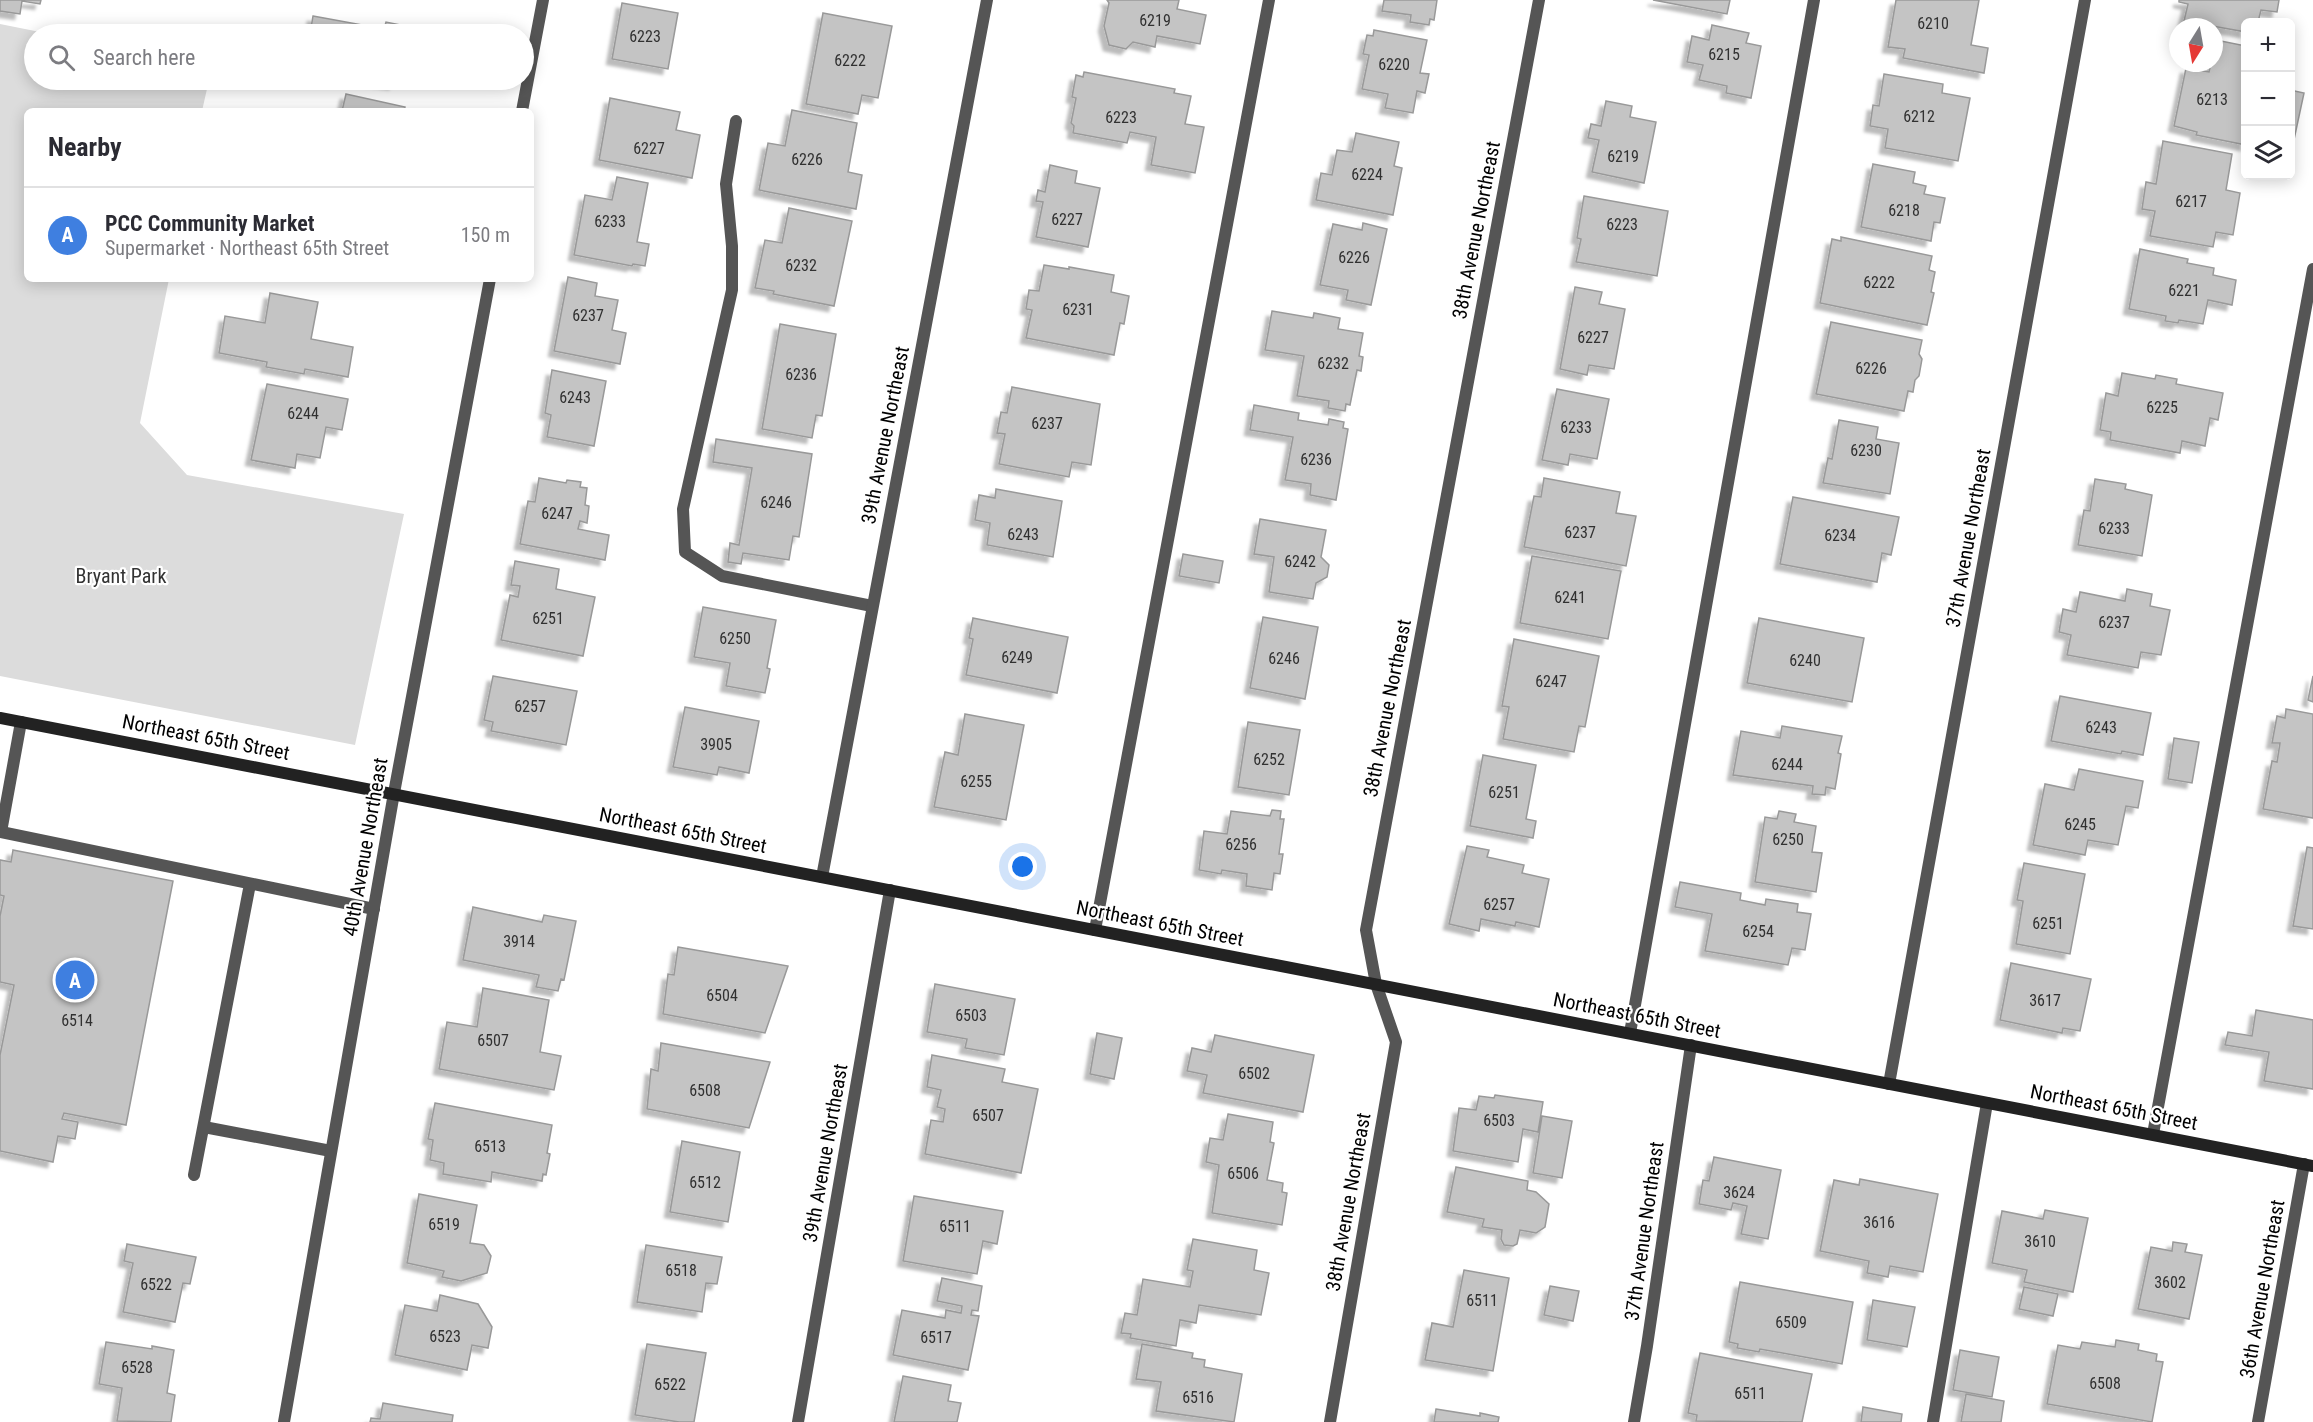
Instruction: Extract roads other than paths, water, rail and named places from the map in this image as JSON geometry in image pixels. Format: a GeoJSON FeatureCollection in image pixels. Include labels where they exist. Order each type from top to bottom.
{"type":"FeatureCollection","features":[{"type":"Feature","properties":{"kind":"main road","name":"Northeast 65th Street"},"geometry":{"type":"LineString","coordinates":[[0,718],[2309,1165]]}},
{"type":"Feature","properties":{"kind":"street"},"geometry":{"type":"LineString","coordinates":[[534,48],[543,0]]}},
{"type":"Feature","properties":{"kind":"street","name":"39th Avenue Northeast"},"geometry":{"type":"LineString","coordinates":[[822,877],[987,0]]}},
{"type":"Feature","properties":{"kind":"street"},"geometry":{"type":"LineString","coordinates":[[1095,930],[1269,0]]}},
{"type":"Feature","properties":{"kind":"street","name":"38th Avenue Northeast"},"geometry":{"type":"LineString","coordinates":[[1330,1422],[1396,1042],[1376,984],[1365,930],[1539,0]]}},
{"type":"Feature","properties":{"kind":"street"},"geometry":{"type":"LineString","coordinates":[[1630,1034],[1814,0]]}},
{"type":"Feature","properties":{"kind":"street","name":"37th Avenue Northeast"},"geometry":{"type":"LineString","coordinates":[[1889,1084],[2085,0]]}},
{"type":"Feature","properties":{"kind":"street"},"geometry":{"type":"LineString","coordinates":[[523,108],[526,90]]}},
{"type":"Feature","properties":{"kind":"street"},"geometry":{"type":"LineString","coordinates":[[736,121],[726,184],[732,246],[732,290],[683,509],[685,552],[722,576],[872,606]]}},
{"type":"Feature","properties":{"kind":"street"},"geometry":{"type":"LineString","coordinates":[[2153,1134],[2313,269]]}},
{"type":"Feature","properties":{"kind":"street","name":"40th Avenue Northeast"},"geometry":{"type":"LineString","coordinates":[[284,1422],[394,793],[489,282]]}},
{"type":"Feature","properties":{"kind":"street"},"geometry":{"type":"LineString","coordinates":[[21,722],[1,832],[374,909]]}},
{"type":"Feature","properties":{"kind":"street"},"geometry":{"type":"LineString","coordinates":[[194,1175],[250,885]]}},
{"type":"Feature","properties":{"kind":"street","name":"39th Avenue Northeast"},"geometry":{"type":"LineString","coordinates":[[798,1422],[890,890]]}},
{"type":"Feature","properties":{"kind":"street","name":"37th Avenue Northeast"},"geometry":{"type":"LineString","coordinates":[[1634,1422],[1691,1045]]}},
{"type":"Feature","properties":{"kind":"street"},"geometry":{"type":"LineString","coordinates":[[1933,1422],[1987,1103]]}},
{"type":"Feature","properties":{"kind":"street"},"geometry":{"type":"LineString","coordinates":[[204,1126],[332,1151]]}},
{"type":"Feature","properties":{"kind":"street","name":"36th Avenue Northeast"},"geometry":{"type":"LineString","coordinates":[[2258,1422],[2309,1165]]}},
{"type":"Feature","properties":{"kind":"place","name":"PCC Community Market"},"geometry":{"type":"Point","coordinates":[75,980]}},
{"type":"Feature","properties":{"kind":"park label","name":"Bryant Park"},"geometry":{"type":"Point","coordinates":[121,576]}}]}
